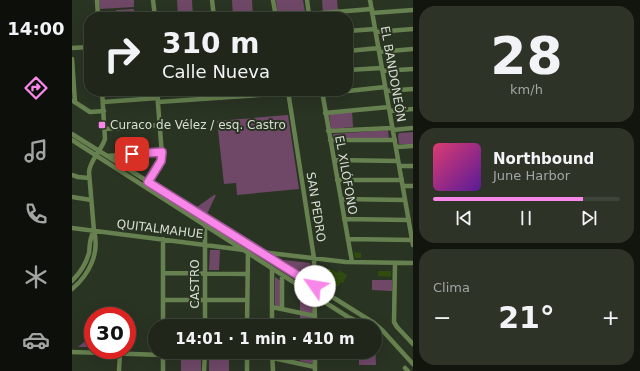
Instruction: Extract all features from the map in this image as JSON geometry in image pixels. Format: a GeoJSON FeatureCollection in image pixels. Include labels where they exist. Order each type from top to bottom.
{"type":"FeatureCollection","features":[{"type":"Feature","properties":{"kind":"street"},"geometry":{"type":"LineString","coordinates":[[96,0],[97,12]]}},
{"type":"Feature","properties":{"kind":"street"},"geometry":{"type":"LineString","coordinates":[[154,0],[155,12]]}},
{"type":"Feature","properties":{"kind":"street"},"geometry":{"type":"LineString","coordinates":[[212,0],[213,12]]}},
{"type":"Feature","properties":{"kind":"street"},"geometry":{"type":"LineString","coordinates":[[273,0],[275,12]]}},
{"type":"Feature","properties":{"kind":"street"},"geometry":{"type":"LineString","coordinates":[[307,0],[308,12]]}},
{"type":"Feature","properties":{"kind":"street","name":"EL BANDONEÓN"},"geometry":{"type":"LineString","coordinates":[[370,0],[413,243]]}},
{"type":"Feature","properties":{"kind":"street"},"geometry":{"type":"LineString","coordinates":[[353,13],[413,10]]}},
{"type":"Feature","properties":{"kind":"street"},"geometry":{"type":"LineString","coordinates":[[353,31],[413,29]]}},
{"type":"Feature","properties":{"kind":"street"},"geometry":{"type":"LineString","coordinates":[[72,48],[84,47]]}},
{"type":"Feature","properties":{"kind":"street"},"geometry":{"type":"LineString","coordinates":[[353,51],[413,50]]}},
{"type":"Feature","properties":{"kind":"street"},"geometry":{"type":"LineString","coordinates":[[72,59],[73,101],[90,112],[104,111]]}},
{"type":"Feature","properties":{"kind":"street"},"geometry":{"type":"LineString","coordinates":[[353,70],[413,69]]}},
{"type":"Feature","properties":{"kind":"street"},"geometry":{"type":"LineString","coordinates":[[353,90],[413,89]]}},
{"type":"Feature","properties":{"kind":"street"},"geometry":{"type":"LineString","coordinates":[[72,289],[81,281],[90,266],[95,248],[89,178],[90,167],[105,139],[102,96]]}},
{"type":"Feature","properties":{"kind":"street"},"geometry":{"type":"LineString","coordinates":[[148,182],[161,161],[162,152],[158,96]]}},
{"type":"Feature","properties":{"kind":"street"},"geometry":{"type":"LineString","coordinates":[[103,102],[243,96]]}},
{"type":"Feature","properties":{"kind":"street","name":"SAN PEDRO"},"geometry":{"type":"LineString","coordinates":[[289,96],[314,258],[315,316]]}},
{"type":"Feature","properties":{"kind":"street","name":"EL XILÓFONO"},"geometry":{"type":"LineString","coordinates":[[323,96],[352,262]]}},
{"type":"Feature","properties":{"kind":"street"},"geometry":{"type":"LineString","coordinates":[[325,113],[413,109]]}},
{"type":"Feature","properties":{"kind":"street"},"geometry":{"type":"LineString","coordinates":[[105,129],[160,125]]}},
{"type":"Feature","properties":{"kind":"street"},"geometry":{"type":"LineString","coordinates":[[328,131],[413,128]]}},
{"type":"Feature","properties":{"kind":"street"},"geometry":{"type":"LineString","coordinates":[[72,134],[205,225],[247,251],[272,269],[353,319]]}},
{"type":"Feature","properties":{"kind":"street"},"geometry":{"type":"LineString","coordinates":[[72,140],[107,156],[368,319]]}},
{"type":"Feature","properties":{"kind":"street"},"geometry":{"type":"LineString","coordinates":[[330,140],[395,140]]}},
{"type":"Feature","properties":{"kind":"street"},"geometry":{"type":"LineString","coordinates":[[396,147],[413,146]]}},
{"type":"Feature","properties":{"kind":"street"},"geometry":{"type":"LineString","coordinates":[[107,156],[162,152]]}},
{"type":"Feature","properties":{"kind":"street"},"geometry":{"type":"LineString","coordinates":[[334,160],[399,163],[413,166]]}},
{"type":"Feature","properties":{"kind":"street"},"geometry":{"type":"LineString","coordinates":[[72,175],[89,178]]}},
{"type":"Feature","properties":{"kind":"street"},"geometry":{"type":"LineString","coordinates":[[337,180],[402,180]]}},
{"type":"Feature","properties":{"kind":"street"},"geometry":{"type":"LineString","coordinates":[[403,186],[413,186]]}},
{"type":"Feature","properties":{"kind":"street"},"geometry":{"type":"LineString","coordinates":[[72,197],[91,200]]}},
{"type":"Feature","properties":{"kind":"street"},"geometry":{"type":"LineString","coordinates":[[341,200],[405,200]]}},
{"type":"Feature","properties":{"kind":"street"},"geometry":{"type":"LineString","coordinates":[[406,206],[413,206]]}},
{"type":"Feature","properties":{"kind":"street","name":"CASTRO"},"geometry":{"type":"LineString","coordinates":[[205,218],[205,319]]}},
{"type":"Feature","properties":{"kind":"street"},"geometry":{"type":"LineString","coordinates":[[344,219],[409,220]]}},
{"type":"Feature","properties":{"kind":"street","name":"QUITALMAHUE"},"geometry":{"type":"LineString","coordinates":[[72,228],[247,251],[352,262],[413,263]]}},
{"type":"Feature","properties":{"kind":"street"},"geometry":{"type":"LineString","coordinates":[[72,281],[80,273],[86,263],[91,236],[94,231]]}},
{"type":"Feature","properties":{"kind":"street"},"geometry":{"type":"LineString","coordinates":[[163,240],[163,319]]}},
{"type":"Feature","properties":{"kind":"street"},"geometry":{"type":"LineString","coordinates":[[348,240],[413,243]]}},
{"type":"Feature","properties":{"kind":"street"},"geometry":{"type":"LineString","coordinates":[[247,251],[247,319]]}},
{"type":"Feature","properties":{"kind":"street"},"geometry":{"type":"LineString","coordinates":[[395,263],[394,322],[412,343]]}},
{"type":"Feature","properties":{"kind":"street"},"geometry":{"type":"LineString","coordinates":[[272,269],[272,319]]}},
{"type":"Feature","properties":{"kind":"street"},"geometry":{"type":"LineString","coordinates":[[163,273],[248,274]]}},
{"type":"Feature","properties":{"kind":"street"},"geometry":{"type":"LineString","coordinates":[[282,275],[282,309]]}},
{"type":"Feature","properties":{"kind":"street"},"geometry":{"type":"LineString","coordinates":[[163,300],[248,300]]}},
{"type":"Feature","properties":{"kind":"street"},"geometry":{"type":"LineString","coordinates":[[272,307],[315,316]]}},
{"type":"Feature","properties":{"kind":"street"},"geometry":{"type":"LineString","coordinates":[[382,329],[413,364]]}},
{"type":"Feature","properties":{"kind":"street"},"geometry":{"type":"LineString","coordinates":[[72,352],[84,352]]}},
{"type":"Feature","properties":{"kind":"street"},"geometry":{"type":"LineString","coordinates":[[136,353],[148,353]]}},
{"type":"Feature","properties":{"kind":"street"},"geometry":{"type":"LineString","coordinates":[[119,371],[120,359]]}},
{"type":"Feature","properties":{"kind":"street"},"geometry":{"type":"LineString","coordinates":[[163,359],[163,371]]}},
{"type":"Feature","properties":{"kind":"street"},"geometry":{"type":"LineString","coordinates":[[204,371],[205,359]]}},
{"type":"Feature","properties":{"kind":"street"},"geometry":{"type":"LineString","coordinates":[[247,359],[247,371]]}},
{"type":"Feature","properties":{"kind":"street"},"geometry":{"type":"LineString","coordinates":[[272,359],[273,371]]}},
{"type":"Feature","properties":{"kind":"street"},"geometry":{"type":"LineString","coordinates":[[286,359],[315,369]]}},
{"type":"Feature","properties":{"kind":"shaded area"},"geometry":{"type":"Polygon","coordinates":[[[99,0],[134,0],[134,7],[100,9],[99,0]]]}},
{"type":"Feature","properties":{"kind":"shaded area"},"geometry":{"type":"Polygon","coordinates":[[[177,0],[192,0],[193,12],[178,12],[177,0]]]}},
{"type":"Feature","properties":{"kind":"shaded area"},"geometry":{"type":"Polygon","coordinates":[[[232,0],[252,0],[253,12],[233,12],[232,0]]]}},
{"type":"Feature","properties":{"kind":"shaded area"},"geometry":{"type":"Polygon","coordinates":[[[276,0],[303,0],[305,12],[277,12],[276,0]]]}},
{"type":"Feature","properties":{"kind":"shaded area"},"geometry":{"type":"Polygon","coordinates":[[[322,0],[337,0],[338,11],[323,12],[322,0]]]}},
{"type":"Feature","properties":{"kind":"shaded area"},"geometry":{"type":"Polygon","coordinates":[[[134,9],[134,12],[116,12],[116,10],[134,9]]]}},
{"type":"Feature","properties":{"kind":"shaded area"},"geometry":{"type":"Polygon","coordinates":[[[352,111],[353,127],[331,129],[329,114],[352,111]]]}},
{"type":"Feature","properties":{"kind":"shaded area"},"geometry":{"type":"Polygon","coordinates":[[[288,115],[299,189],[237,195],[236,183],[224,184],[217,121],[288,115]]]}},
{"type":"Feature","properties":{"kind":"shaded area"},"geometry":{"type":"Polygon","coordinates":[[[388,130],[389,139],[335,139],[333,137],[333,134],[388,130]]]}},
{"type":"Feature","properties":{"kind":"shaded area"},"geometry":{"type":"Polygon","coordinates":[[[413,132],[413,144],[399,144],[399,133],[413,132]]]}},
{"type":"Feature","properties":{"kind":"shaded area"},"geometry":{"type":"Polygon","coordinates":[[[216,195],[207,214],[197,207],[216,195]]]}},
{"type":"Feature","properties":{"kind":"shaded area"},"geometry":{"type":"Polygon","coordinates":[[[210,250],[220,250],[219,270],[209,270],[210,250]]]}},
{"type":"Feature","properties":{"kind":"shaded area"},"geometry":{"type":"Polygon","coordinates":[[[283,260],[310,263],[310,278],[283,260]]]}},
{"type":"Feature","properties":{"kind":"shaded area"},"geometry":{"type":"Polygon","coordinates":[[[275,277],[281,281],[280,307],[275,305],[275,277]]]}},
{"type":"Feature","properties":{"kind":"shaded area"},"geometry":{"type":"Polygon","coordinates":[[[372,280],[392,280],[392,291],[372,290],[372,280]]]}},
{"type":"Feature","properties":{"kind":"shaded area"},"geometry":{"type":"Polygon","coordinates":[[[300,291],[313,299],[313,319],[300,319],[300,291]]]}},
{"type":"Feature","properties":{"kind":"shaded area"},"geometry":{"type":"Polygon","coordinates":[[[84,342],[84,347],[78,347],[84,342]]]}},
{"type":"Feature","properties":{"kind":"shaded area"},"geometry":{"type":"Polygon","coordinates":[[[181,359],[201,359],[201,371],[181,371],[181,359]]]}},
{"type":"Feature","properties":{"kind":"shaded area"},"geometry":{"type":"Polygon","coordinates":[[[229,359],[229,371],[209,371],[209,360],[229,359]]]}},
{"type":"Feature","properties":{"kind":"shaded area"},"geometry":{"type":"Polygon","coordinates":[[[300,359],[313,359],[313,364],[300,361],[300,359]]]}},
{"type":"Feature","properties":{"kind":"shaded area"},"geometry":{"type":"Polygon","coordinates":[[[359,359],[376,359],[376,365],[359,365],[359,359]]]}},
{"type":"Feature","properties":{"kind":"building"},"geometry":{"type":"Polygon","coordinates":[[[354,252],[361,253],[361,258],[355,258],[354,252]]]}},
{"type":"Feature","properties":{"kind":"building"},"geometry":{"type":"Polygon","coordinates":[[[329,268],[338,273],[339,270],[347,275],[343,283],[341,282],[338,287],[323,278],[329,268]]]}},
{"type":"Feature","properties":{"kind":"building"},"geometry":{"type":"Polygon","coordinates":[[[378,271],[391,271],[391,277],[378,276],[378,271]]]}},
{"type":"Feature","properties":{"kind":"place","name":"Curaco de Vélez / esq. Castro"},"geometry":{"type":"Point","coordinates":[102,125]}},
{"type":"Feature","properties":{"kind":"route"},"geometry":{"type":"LineString","coordinates":[[132,154],[162,152],[161,161],[148,182],[315,286]]}}]}
